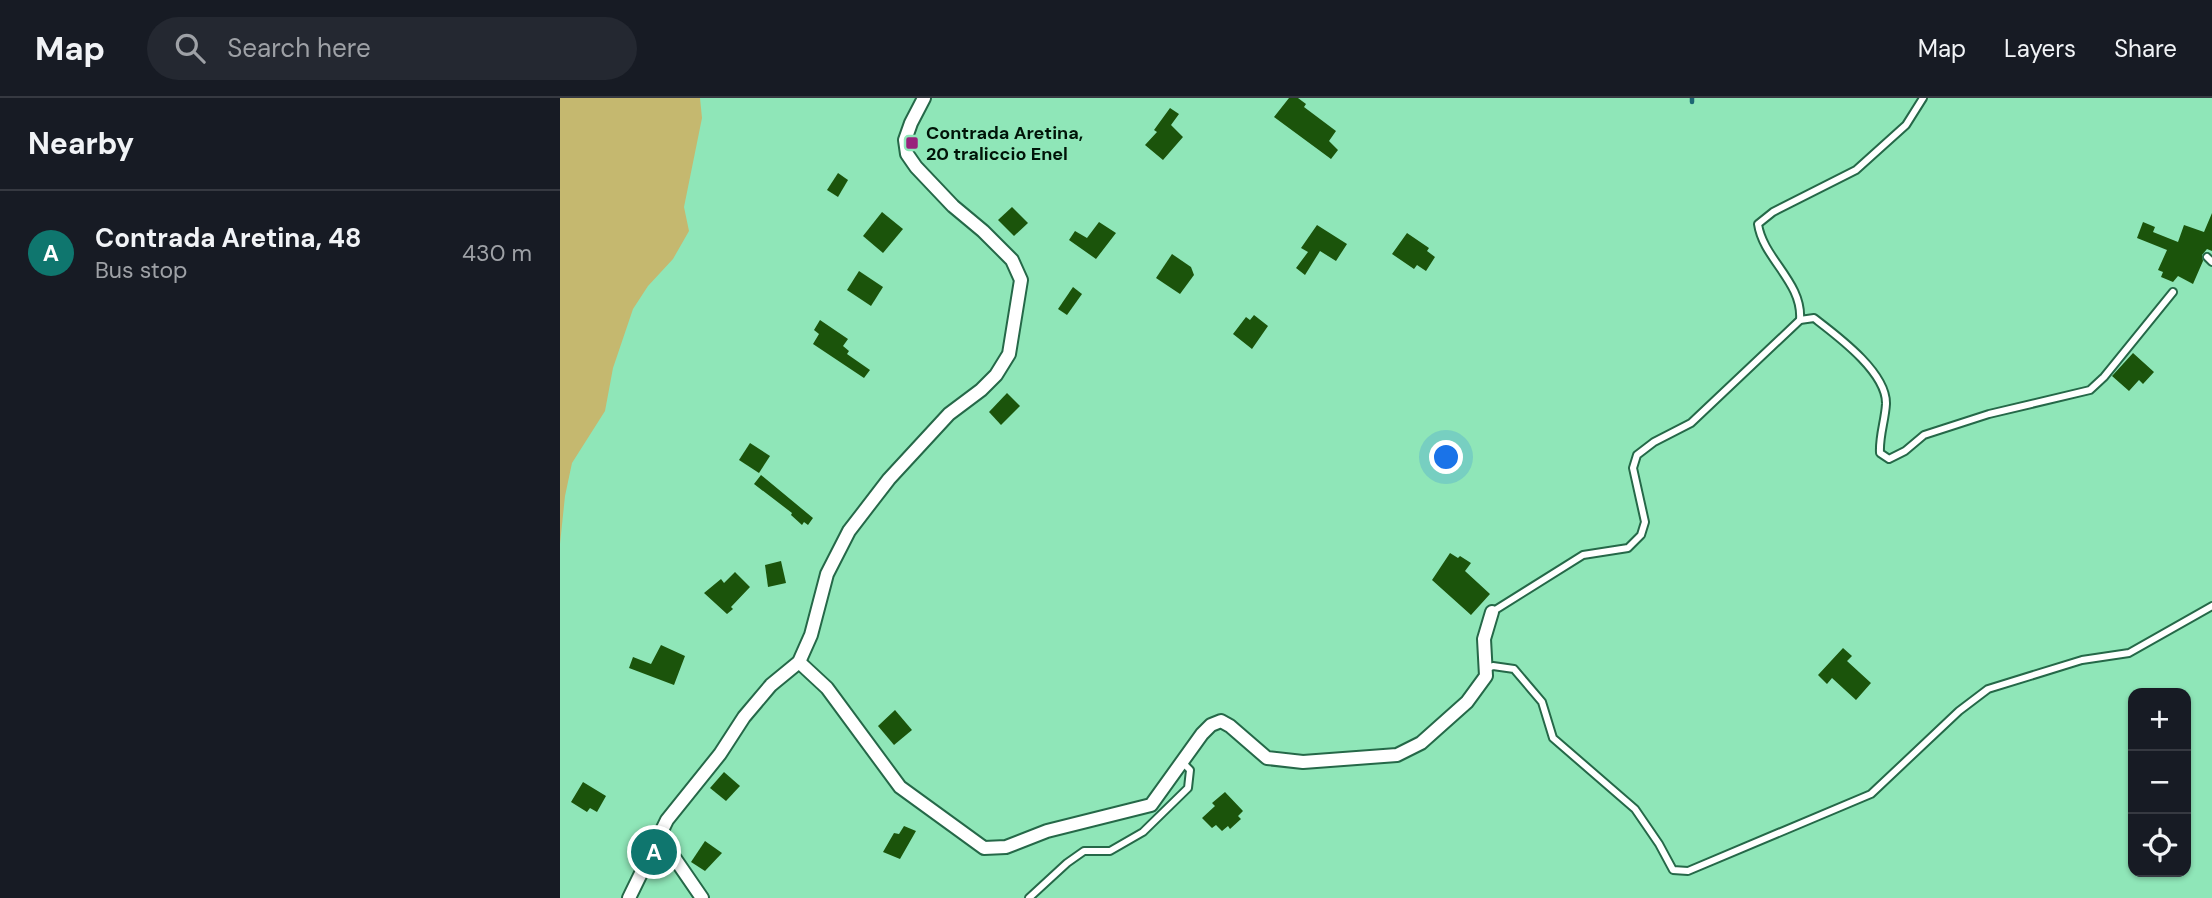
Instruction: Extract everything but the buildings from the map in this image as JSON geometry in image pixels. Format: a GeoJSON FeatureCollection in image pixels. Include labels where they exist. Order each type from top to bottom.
{"type":"FeatureCollection","features":[{"type":"Feature","properties":{"kind":"street"},"geometry":{"type":"LineString","coordinates":[[629,898],[667,820],[719,754],[744,717],[771,685],[799,663],[811,635],[827,574],[849,531],[888,479],[949,414],[996,375],[1009,354],[1021,280],[1012,260],[954,206],[907,154],[905,140],[924,98]]}},
{"type":"Feature","properties":{"kind":"street"},"geometry":{"type":"LineString","coordinates":[[799,663],[827,688],[900,787],[984,848],[1006,847],[1047,831],[1151,805],[1202,734],[1211,725],[1221,721],[1266,758],[1303,762],[1397,755],[1421,743],[1467,702],[1486,676],[1484,639],[1492,611]]}},
{"type":"Feature","properties":{"kind":"street"},"geometry":{"type":"LineString","coordinates":[[658,834],[702,898]]}},
{"type":"Feature","properties":{"kind":"lane"},"geometry":{"type":"LineString","coordinates":[[1800,320],[1801,308],[1790,283],[1760,238],[1758,224],[1773,212],[1856,170],[1906,125],[1923,98]]}},
{"type":"Feature","properties":{"kind":"lane"},"geometry":{"type":"LineString","coordinates":[[1492,611],[1583,555],[1628,548],[1641,535],[1645,522],[1633,468],[1637,455],[1654,442],[1691,424],[1800,320],[1814,318],[1850,346],[1879,380],[1886,402],[1879,435],[1880,453],[1889,459],[1905,451],[1924,435],[1989,414],[2090,390],[2104,377],[2173,292]]}},
{"type":"Feature","properties":{"kind":"lane"},"geometry":{"type":"LineString","coordinates":[[1486,669],[1493,666],[1514,669],[1542,702],[1553,738],[1635,809],[1673,870],[1688,871],[1871,794],[1959,711],[1988,690],[2082,660],[2129,653],[2212,606]]}},
{"type":"Feature","properties":{"kind":"lane"},"geometry":{"type":"LineString","coordinates":[[1029,898],[1084,851],[1110,851],[1143,832],[1188,788],[1190,770],[1182,762]]}},
{"type":"Feature","properties":{"kind":"shaded area"},"geometry":{"type":"Polygon","coordinates":[[[560,98],[700,98],[702,118],[684,207],[689,231],[673,259],[648,286],[633,309],[613,368],[605,411],[572,463],[560,544],[560,98]]]}},
{"type":"Feature","properties":{"kind":"place","name":"Contrada Aretina, 20 traliccio Enel"},"geometry":{"type":"Point","coordinates":[912,143]}},
{"type":"Feature","properties":{"kind":"place","name":"Contrada Aretina, 48"},"geometry":{"type":"Point","coordinates":[654,852]}}]}
